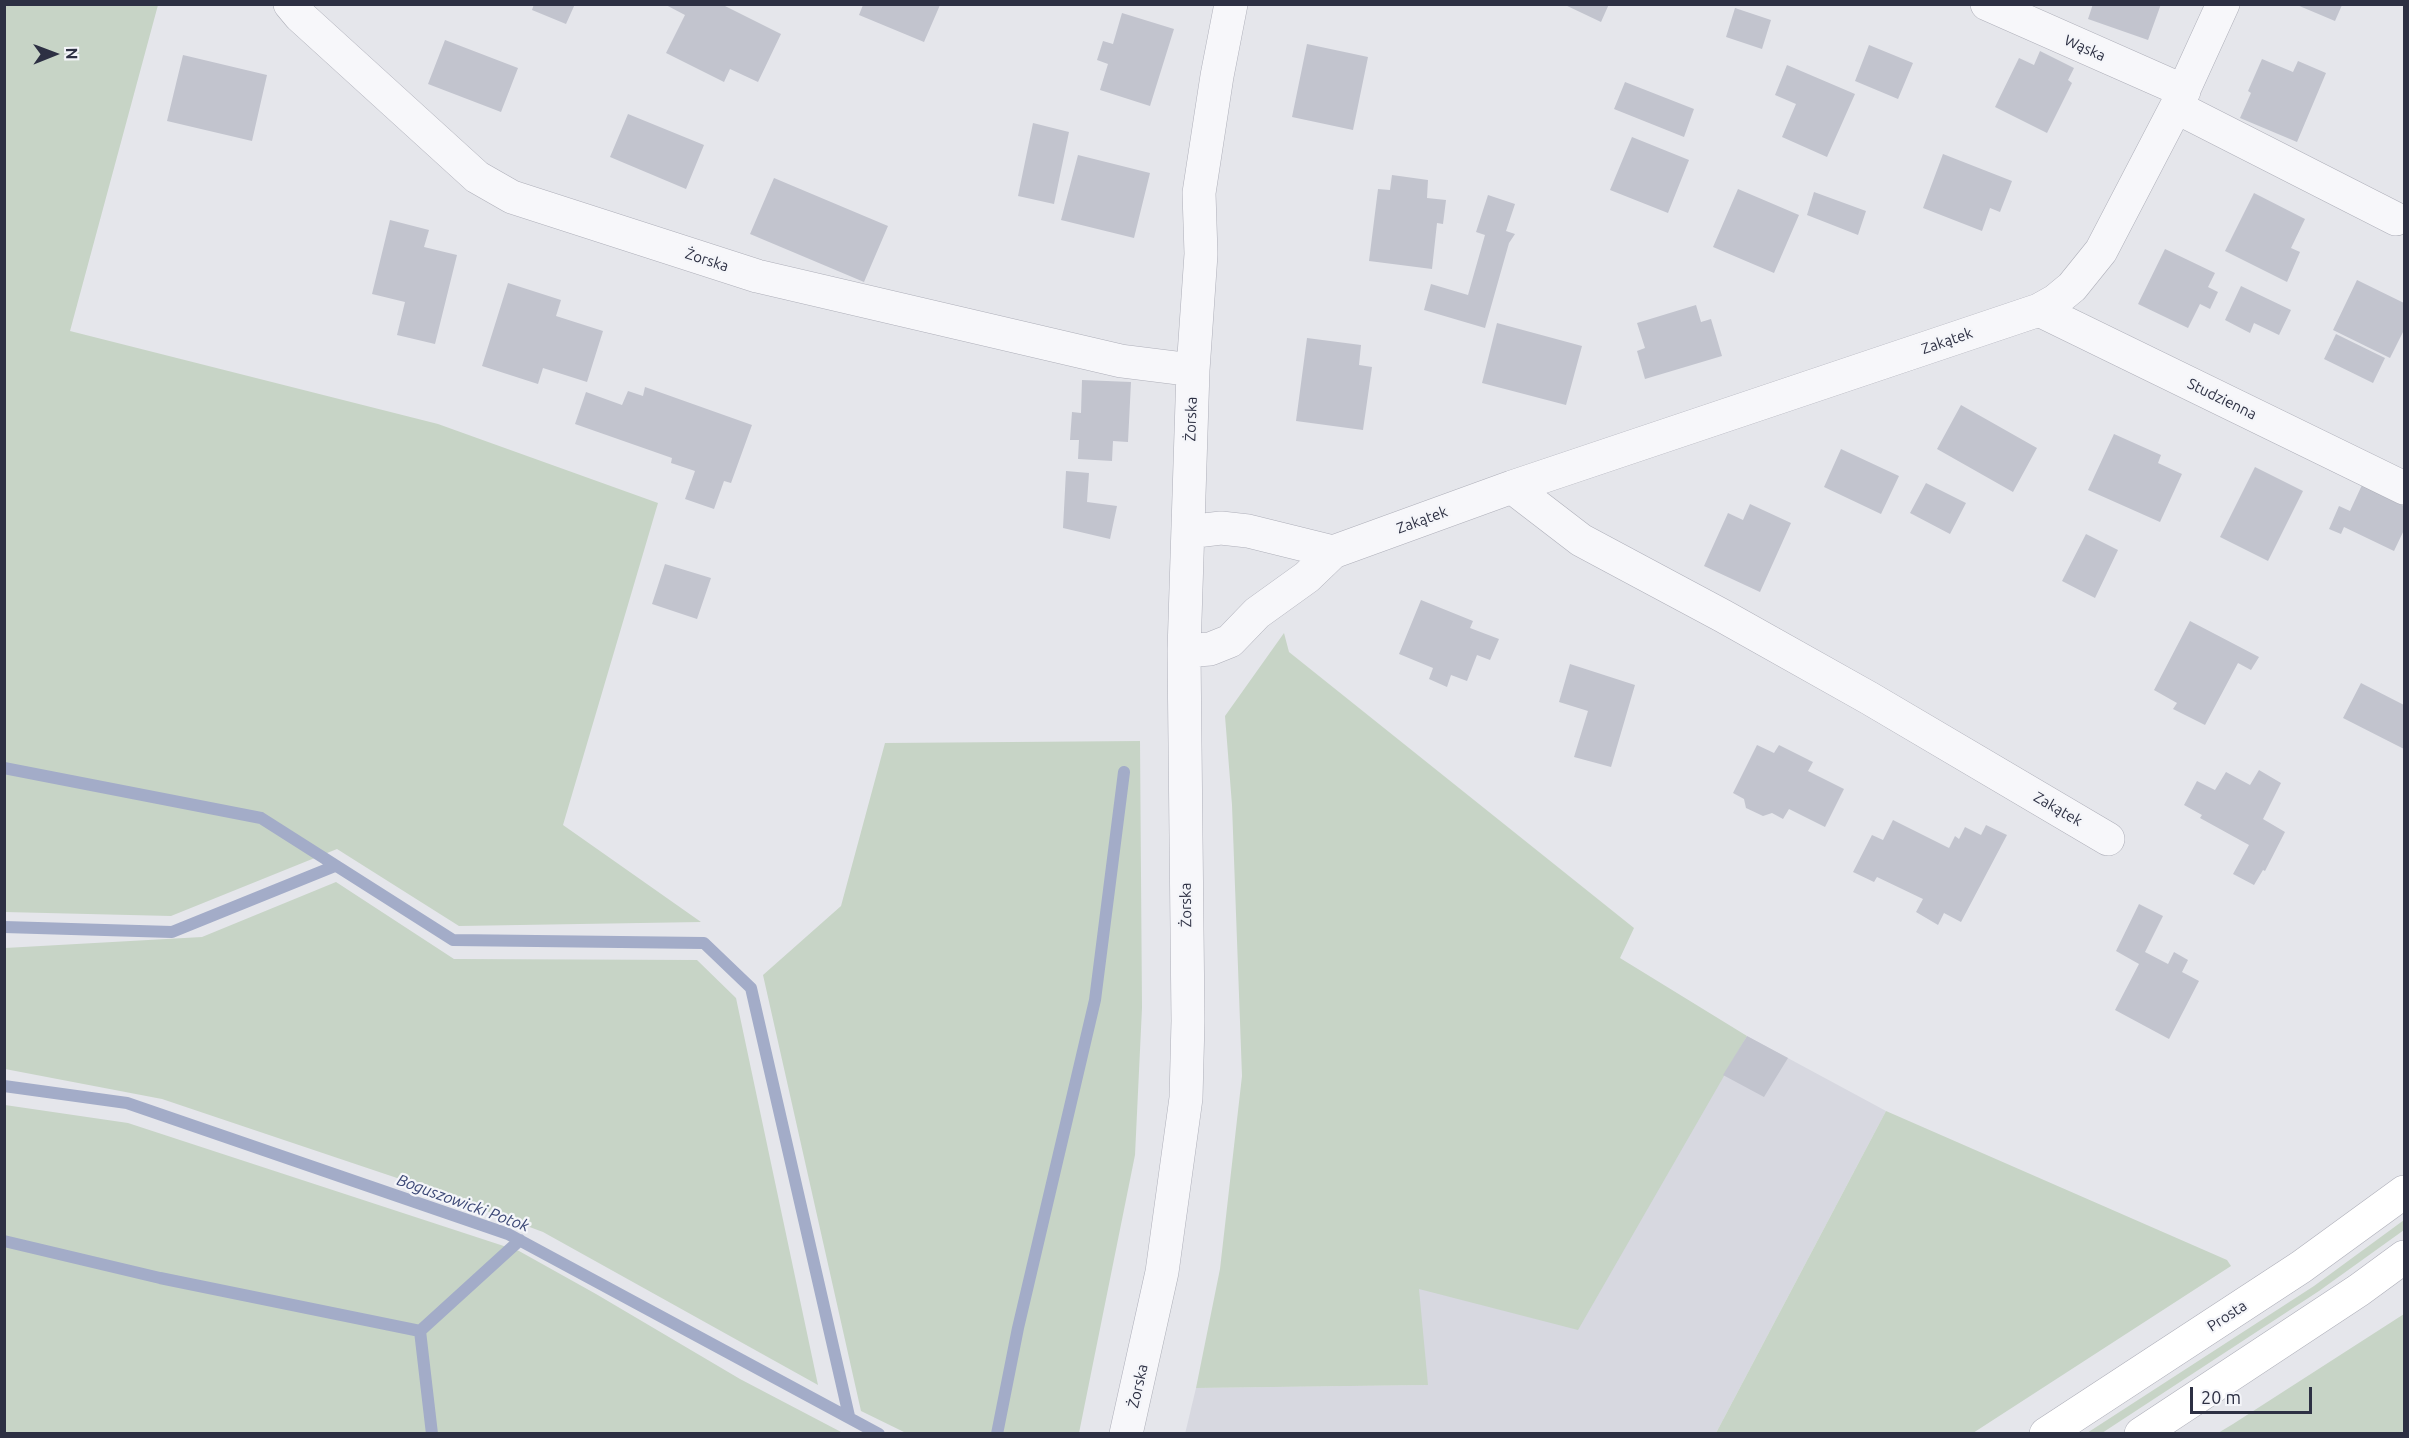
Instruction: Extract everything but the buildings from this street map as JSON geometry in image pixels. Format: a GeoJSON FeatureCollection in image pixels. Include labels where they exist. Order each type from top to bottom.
{"type":"FeatureCollection","features":[{"type":"Feature","properties":{"kind":"main road","name":"Prosta"},"geometry":{"type":"LineString","coordinates":[[2046,1434],[2301,1267],[2404,1192]]}},
{"type":"Feature","properties":{"kind":"main road"},"geometry":{"type":"LineString","coordinates":[[2141,1434],[2341,1302],[2404,1257]]}},
{"type":"Feature","properties":{"kind":"street","name":"Żorska"},"geometry":{"type":"LineString","coordinates":[[291,4],[300,16],[477,177],[512,197],[769,279],[1121,362],[1193,370]]}},
{"type":"Feature","properties":{"kind":"street","name":"Żorska"},"geometry":{"type":"LineString","coordinates":[[1126,1434],[1162,1272],[1186,1098],[1188,1021],[1184,651],[1193,370],[1201,254],[1199,193],[1215,86],[1231,4]]}},
{"type":"Feature","properties":{"kind":"street","name":"Wąska"},"geometry":{"type":"LineString","coordinates":[[1987,4],[2180,99],[2396,219]]}},
{"type":"Feature","properties":{"kind":"street","name":"Zakątek"},"geometry":{"type":"LineString","coordinates":[[1184,651],[1210,649],[1230,641],[1257,613],[1307,577],[1333,552],[1512,487],[2039,310],[2055,301],[2072,287],[2101,250],[2180,99],[2223,4]]}},
{"type":"Feature","properties":{"kind":"street","name":"Studzienna"},"geometry":{"type":"LineString","coordinates":[[2039,310],[2404,488]]}},
{"type":"Feature","properties":{"kind":"street","name":"Zakątek"},"geometry":{"type":"LineString","coordinates":[[1512,487],[1581,540],[1848,687],[2109,839]]}},
{"type":"Feature","properties":{"kind":"street"},"geometry":{"type":"LineString","coordinates":[[1188,532],[1221,528],[1248,531],[1333,552]]}},
{"type":"Feature","properties":{"kind":"shaded area"},"geometry":{"type":"Polygon","coordinates":[[[1747,1036],[1886,1111],[1716,1433],[1185,1434],[1196,1388],[1427,1385],[1418,1289],[1723,1075],[1747,1036]]]}},
{"type":"Feature","properties":{"kind":"green space"},"geometry":{"type":"Polygon","coordinates":[[[5,4],[158,5],[70,331],[438,424],[658,503],[563,825],[701,922],[459,926],[337,849],[171,916],[5,912],[5,4]]]}},
{"type":"Feature","properties":{"kind":"green space"},"geometry":{"type":"Polygon","coordinates":[[[1284,633],[1289,652],[1634,928],[1620,958],[1747,1036],[1578,1330],[1419,1289],[1428,1385],[1196,1388],[1220,1269],[1242,1076],[1232,805],[1225,716],[1284,633]]]}},
{"type":"Feature","properties":{"kind":"green space"},"geometry":{"type":"Polygon","coordinates":[[[1140,741],[1142,1008],[1135,1155],[1079,1433],[906,1433],[861,1411],[763,975],[841,906],[885,743],[1140,741]]]}},
{"type":"Feature","properties":{"kind":"green space"},"geometry":{"type":"Polygon","coordinates":[[[336,882],[454,959],[697,960],[736,998],[818,1385],[543,1232],[397,1178],[162,1099],[5,1069],[5,948],[202,937],[336,882]]]}},
{"type":"Feature","properties":{"kind":"green space"},"geometry":{"type":"Polygon","coordinates":[[[5,1105],[128,1123],[519,1251],[740,1379],[843,1433],[5,1433],[5,1105]]]}},
{"type":"Feature","properties":{"kind":"green space"},"geometry":{"type":"Polygon","coordinates":[[[1886,1111],[2227,1260],[2231,1266],[1973,1433],[1716,1433],[1886,1111]]]}},
{"type":"Feature","properties":{"kind":"green space"},"geometry":{"type":"Polygon","coordinates":[[[2404,1220],[2404,1230],[2319,1291],[2102,1433],[2087,1433],[2314,1286],[2404,1220]]]}},
{"type":"Feature","properties":{"kind":"green space"},"geometry":{"type":"Polygon","coordinates":[[[2404,1314],[2404,1433],[2218,1433],[2233,1424],[2404,1314]]]}},
{"type":"Feature","properties":{"kind":"waterway"},"geometry":{"type":"LineString","coordinates":[[4,768],[261,818],[453,940],[704,943],[751,988],[849,1416]]}},
{"type":"Feature","properties":{"kind":"waterway"},"geometry":{"type":"LineString","coordinates":[[997,1434],[1018,1328],[1095,1000],[1124,772]]}},
{"type":"Feature","properties":{"kind":"waterway"},"geometry":{"type":"LineString","coordinates":[[4,927],[172,932],[335,866]]}},
{"type":"Feature","properties":{"kind":"waterway","name":"Boguszowicki Potok"},"geometry":{"type":"LineString","coordinates":[[4,1086],[127,1103],[508,1234],[879,1434]]}},
{"type":"Feature","properties":{"kind":"waterway"},"geometry":{"type":"LineString","coordinates":[[4,1241],[160,1278],[420,1331],[520,1240]]}},
{"type":"Feature","properties":{"kind":"waterway"},"geometry":{"type":"LineString","coordinates":[[420,1331],[432,1434]]}}]}
